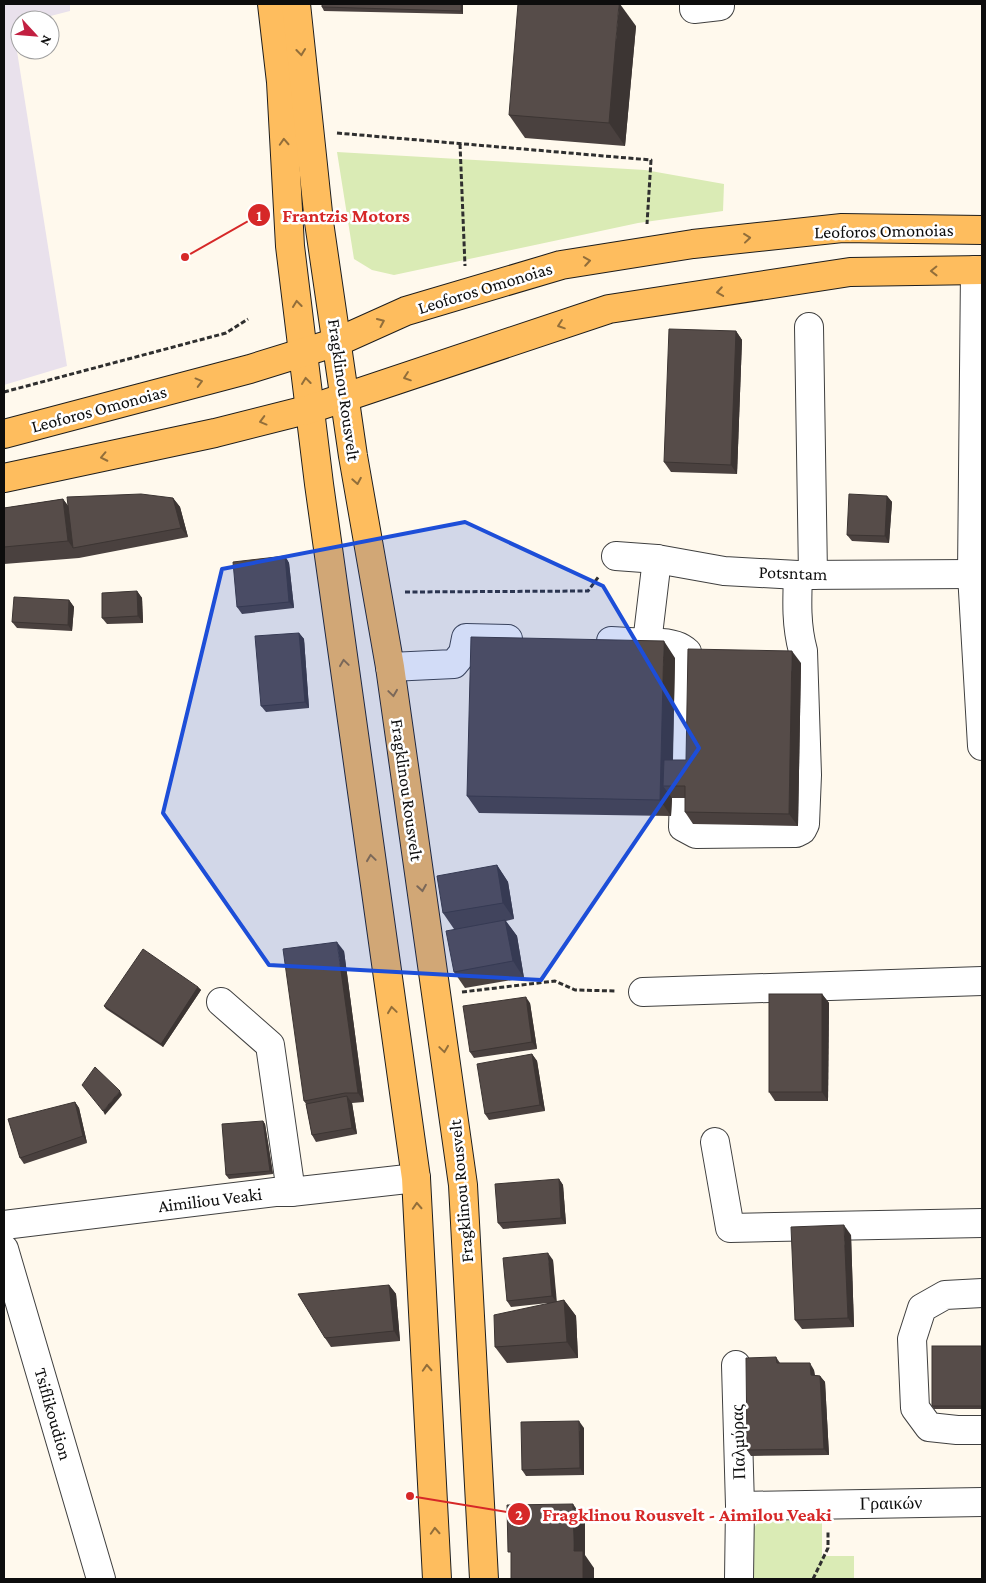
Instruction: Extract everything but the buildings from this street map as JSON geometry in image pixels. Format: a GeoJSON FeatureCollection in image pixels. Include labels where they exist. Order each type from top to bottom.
{"type":"FeatureCollection","features":[{"type":"Feature","properties":{"kind":"main road","name":"Fragklinou Rousvelt"},"geometry":{"type":"LineString","coordinates":[[272,4],[281,82],[290,246],[302,353],[416,1178],[437,1579]]}},
{"type":"Feature","properties":{"kind":"main road","name":"Fragklinou Rousvelt"},"geometry":{"type":"LineString","coordinates":[[296,4],[319,222],[353,456],[390,666],[463,1185],[484,1579]]}},
{"type":"Feature","properties":{"kind":"main road","name":"Leoforos Omonoias"},"geometry":{"type":"LineString","coordinates":[[4,434],[250,369],[336,342],[406,311],[561,265],[693,244],[842,228],[982,230]]}},
{"type":"Feature","properties":{"kind":"main road"},"geometry":{"type":"LineString","coordinates":[[4,478],[216,434],[310,409],[609,309],[850,272],[978,270]]}},
{"type":"Feature","properties":{"kind":"street"},"geometry":{"type":"LineString","coordinates":[[978,270],[978,527],[972,574],[982,746]]}},
{"type":"Feature","properties":{"kind":"street"},"geometry":{"type":"LineString","coordinates":[[585,640],[662,642],[683,648],[687,652],[683,827],[696,834],[796,833],[802,830],[805,824],[807,774],[803,651],[798,634],[796,616],[805,574],[809,328]]}},
{"type":"Feature","properties":{"kind":"street","name":"Potsntam"},"geometry":{"type":"LineString","coordinates":[[616,556],[657,559],[724,571],[805,574],[972,574]]}},
{"type":"Feature","properties":{"kind":"street"},"geometry":{"type":"LineString","coordinates":[[647,643],[657,559]]}},
{"type":"Feature","properties":{"kind":"street"},"geometry":{"type":"LineString","coordinates":[[390,666],[454,664],[462,653],[466,638],[535,639]]}},
{"type":"Feature","properties":{"kind":"street"},"geometry":{"type":"LineString","coordinates":[[643,992],[982,981]]}},
{"type":"Feature","properties":{"kind":"street"},"geometry":{"type":"LineString","coordinates":[[221,1002],[270,1045],[291,1192]]}},
{"type":"Feature","properties":{"kind":"street"},"geometry":{"type":"LineString","coordinates":[[715,1142],[730,1228],[982,1224]]}},
{"type":"Feature","properties":{"kind":"street","name":"Aimiliou Veaki"},"geometry":{"type":"LineString","coordinates":[[4,1225],[275,1192],[291,1192],[416,1178]]}},
{"type":"Feature","properties":{"kind":"street","name":"Tsiflikoudion"},"geometry":{"type":"LineString","coordinates":[[4,1249],[101,1579]]}},
{"type":"Feature","properties":{"kind":"street"},"geometry":{"type":"LineString","coordinates":[[982,1292],[945,1295],[922,1308],[912,1339],[915,1408],[929,1427],[982,1430]]}},
{"type":"Feature","properties":{"kind":"street","name":"Παλμύρας"},"geometry":{"type":"LineString","coordinates":[[736,1365],[740,1506],[739,1579]]}},
{"type":"Feature","properties":{"kind":"street","name":"Γραικών"},"geometry":{"type":"LineString","coordinates":[[740,1506],[982,1502]]}},
{"type":"Feature","properties":{"kind":"path"},"geometry":{"type":"LineString","coordinates":[[336,133],[651,160],[647,228]]}},
{"type":"Feature","properties":{"kind":"path"},"geometry":{"type":"LineString","coordinates":[[460,144],[465,266]]}},
{"type":"Feature","properties":{"kind":"path"},"geometry":{"type":"LineString","coordinates":[[4,392],[226,333],[248,319]]}},
{"type":"Feature","properties":{"kind":"path"},"geometry":{"type":"LineString","coordinates":[[402,592],[588,591],[616,556]]}},
{"type":"Feature","properties":{"kind":"path"},"geometry":{"type":"LineString","coordinates":[[437,996],[555,981],[575,990],[643,992]]}},
{"type":"Feature","properties":{"kind":"path"},"geometry":{"type":"LineString","coordinates":[[813,1579],[828,1548],[828,1504]]}},
{"type":"Feature","properties":{"kind":"highlighted area"},"geometry":{"type":"Polygon","coordinates":[[[465,522],[603,586],[699,748],[541,980],[269,965],[163,813],[222,569],[465,522]]]}},
{"type":"Feature","properties":{"kind":"shaded area"},"geometry":{"type":"Polygon","coordinates":[[[4,4],[70,4],[70,11],[60,14],[60,10],[10,10],[10,60],[18,60],[67,366],[4,385],[4,4]]]}},
{"type":"Feature","properties":{"kind":"green space"},"geometry":{"type":"Polygon","coordinates":[[[337,152],[645,170],[724,184],[723,211],[638,223],[394,275],[372,270],[354,259],[337,152]]]}},
{"type":"Feature","properties":{"kind":"green space"},"geometry":{"type":"Polygon","coordinates":[[[781,1513],[822,1513],[822,1556],[854,1556],[854,1579],[745,1579],[749,1542],[756,1525],[762,1518],[771,1514],[781,1513]]]}},
{"type":"Feature","properties":{"kind":"place","name":"Frantzis Motors"},"geometry":{"type":"Point","coordinates":[185,257]}},
{"type":"Feature","properties":{"kind":"place","name":"Fragklinou Rousvelt - Aimilou Veaki"},"geometry":{"type":"Point","coordinates":[410,1496]}}]}
